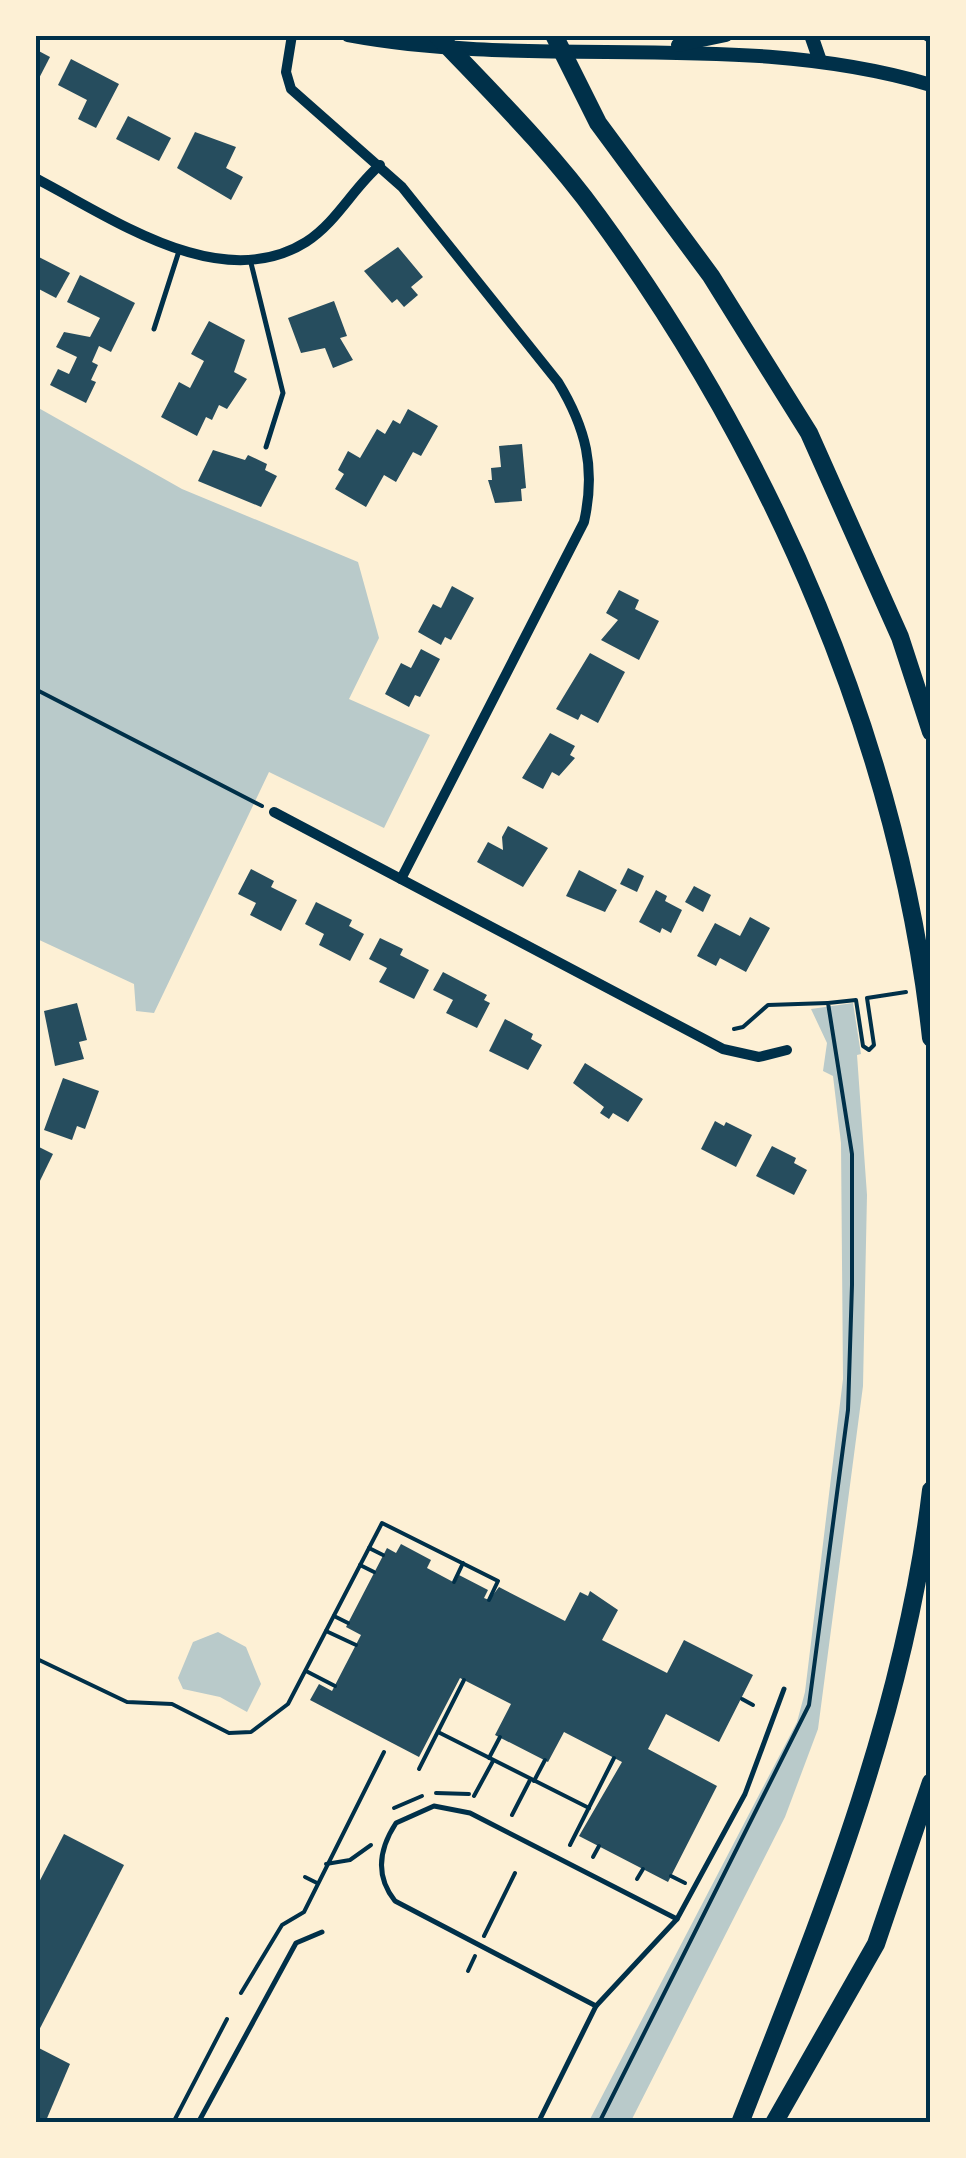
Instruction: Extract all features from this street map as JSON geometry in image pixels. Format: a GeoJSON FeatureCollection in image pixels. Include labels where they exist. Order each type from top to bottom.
{"type":"FeatureCollection","features":[{"type":"Feature","properties":{"kind":"highway"},"geometry":{"type":"LineString","coordinates":[[437,35],[559,166],[600,218],[706,384],[771,505],[820,616],[870,756],[908,900],[931,1038]]}},
{"type":"Feature","properties":{"kind":"highway"},"geometry":{"type":"LineString","coordinates":[[554,35],[598,123],[711,276],[809,432],[900,637],[931,732]]}},
{"type":"Feature","properties":{"kind":"highway"},"geometry":{"type":"LineString","coordinates":[[740,2123],[863,1794],[903,1650],[931,1490]]}},
{"type":"Feature","properties":{"kind":"highway"},"geometry":{"type":"LineString","coordinates":[[774,2123],[876,1944],[931,1782]]}},
{"type":"Feature","properties":{"kind":"main road"},"geometry":{"type":"LineString","coordinates":[[348,35],[478,49],[636,51],[820,62],[931,85]]}},
{"type":"Feature","properties":{"kind":"main road"},"geometry":{"type":"LineString","coordinates":[[636,51],[726,35]]}},
{"type":"Feature","properties":{"kind":"main road"},"geometry":{"type":"LineString","coordinates":[[811,35],[820,62]]}},
{"type":"Feature","properties":{"kind":"street"},"geometry":{"type":"LineString","coordinates":[[292,35],[286,72],[291,89],[380,165],[435,226],[558,382],[577,414],[588,444],[591,472],[586,510],[576,538],[401,879]]}},
{"type":"Feature","properties":{"kind":"street"},"geometry":{"type":"LineString","coordinates":[[35,178],[180,248],[208,256],[250,259],[305,242],[380,165]]}},
{"type":"Feature","properties":{"kind":"street"},"geometry":{"type":"LineString","coordinates":[[274,812],[722,1049],[758,1057],[787,1050]]}},
{"type":"Feature","properties":{"kind":"lane"},"geometry":{"type":"LineString","coordinates":[[154,330],[180,248]]}},
{"type":"Feature","properties":{"kind":"lane"},"geometry":{"type":"LineString","coordinates":[[250,259],[281,376],[281,408],[266,447]]}},
{"type":"Feature","properties":{"kind":"lane"},"geometry":{"type":"LineString","coordinates":[[538,2123],[596,2006],[677,1920],[744,1794],[784,1688]]}},
{"type":"Feature","properties":{"kind":"lane"},"geometry":{"type":"LineString","coordinates":[[596,2006],[395,1901],[382,1876],[380,1858],[396,1823],[414,1811],[434,1806],[470,1813],[677,1920]]}},
{"type":"Feature","properties":{"kind":"lane"},"geometry":{"type":"LineString","coordinates":[[198,2123],[296,1943],[322,1932]]}},
{"type":"Feature","properties":{"kind":"path"},"geometry":{"type":"LineString","coordinates":[[35,689],[274,812]]}},
{"type":"Feature","properties":{"kind":"path"},"geometry":{"type":"LineString","coordinates":[[734,1029],[743,1028],[768,1006],[856,1000],[863,1046],[868,1050],[874,1045],[867,998],[882,996]]}},
{"type":"Feature","properties":{"kind":"path"},"geometry":{"type":"LineString","coordinates":[[599,2123],[809,1705],[848,1410],[852,1285],[852,1154],[828,1003]]}},
{"type":"Feature","properties":{"kind":"path"},"geometry":{"type":"LineString","coordinates":[[35,1658],[127,1702],[172,1704],[229,1733],[250,1732],[272,1720],[288,1704],[382,1523],[498,1581],[489,1600]]}},
{"type":"Feature","properties":{"kind":"path"},"geometry":{"type":"LineString","coordinates":[[369,1548],[384,1555]]}},
{"type":"Feature","properties":{"kind":"path"},"geometry":{"type":"LineString","coordinates":[[454,1582],[463,1563]]}},
{"type":"Feature","properties":{"kind":"path"},"geometry":{"type":"LineString","coordinates":[[360,1565],[374,1572]]}},
{"type":"Feature","properties":{"kind":"path"},"geometry":{"type":"LineString","coordinates":[[334,1616],[348,1623]]}},
{"type":"Feature","properties":{"kind":"path"},"geometry":{"type":"LineString","coordinates":[[326,1631],[356,1645]]}},
{"type":"Feature","properties":{"kind":"path"},"geometry":{"type":"LineString","coordinates":[[306,1671],[335,1686]]}},
{"type":"Feature","properties":{"kind":"path"},"geometry":{"type":"LineString","coordinates":[[418,1769],[464,1680]]}},
{"type":"Feature","properties":{"kind":"path"},"geometry":{"type":"LineString","coordinates":[[742,1698],[753,1705]]}},
{"type":"Feature","properties":{"kind":"path"},"geometry":{"type":"LineString","coordinates":[[438,1732],[589,1808]]}},
{"type":"Feature","properties":{"kind":"path"},"geometry":{"type":"LineString","coordinates":[[474,1796],[500,1737]]}},
{"type":"Feature","properties":{"kind":"path"},"geometry":{"type":"LineString","coordinates":[[241,1993],[282,1925],[304,1912],[384,1752]]}},
{"type":"Feature","properties":{"kind":"path"},"geometry":{"type":"LineString","coordinates":[[570,1845],[614,1758]]}},
{"type":"Feature","properties":{"kind":"path"},"geometry":{"type":"LineString","coordinates":[[512,1815],[544,1760]]}},
{"type":"Feature","properties":{"kind":"path"},"geometry":{"type":"LineString","coordinates":[[593,1857],[598,1846]]}},
{"type":"Feature","properties":{"kind":"path"},"geometry":{"type":"LineString","coordinates":[[638,1880],[643,1869]]}},
{"type":"Feature","properties":{"kind":"path"},"geometry":{"type":"LineString","coordinates":[[483,1939],[515,1872]]}},
{"type":"Feature","properties":{"kind":"path"},"geometry":{"type":"LineString","coordinates":[[671,1876],[685,1883]]}},
{"type":"Feature","properties":{"kind":"path"},"geometry":{"type":"LineString","coordinates":[[305,1877],[317,1883]]}},
{"type":"Feature","properties":{"kind":"path"},"geometry":{"type":"LineString","coordinates":[[468,1972],[475,1956]]}},
{"type":"Feature","properties":{"kind":"path"},"geometry":{"type":"LineString","coordinates":[[173,2123],[227,2019]]}},
{"type":"Feature","properties":{"kind":"shaded area"},"geometry":{"type":"Polygon","coordinates":[[[35,406],[182,489],[358,562],[379,638],[349,699],[430,735],[384,828],[269,772],[154,1013],[136,1011],[134,984],[35,938],[35,406]]]}},
{"type":"Feature","properties":{"kind":"shaded area"},"geometry":{"type":"Polygon","coordinates":[[[853,1003],[861,1054],[857,1055],[867,1195],[863,1386],[818,1729],[785,1817],[630,2123],[588,2123],[797,1722],[805,1692],[843,1379],[841,1143],[833,1076],[823,1071],[827,1043],[811,1009],[853,1003]]]}},
{"type":"Feature","properties":{"kind":"shaded area"},"geometry":{"type":"Polygon","coordinates":[[[218,1632],[246,1647],[261,1684],[247,1712],[220,1697],[183,1689],[178,1678],[193,1642],[218,1632]]]}},
{"type":"Feature","properties":{"kind":"building"},"geometry":{"type":"Polygon","coordinates":[[[35,49],[50,57],[35,86],[35,49]]]}},
{"type":"Feature","properties":{"kind":"building"},"geometry":{"type":"Polygon","coordinates":[[[71,59],[119,84],[96,128],[78,119],[87,100],[58,85],[71,59]]]}},
{"type":"Feature","properties":{"kind":"building"},"geometry":{"type":"Polygon","coordinates":[[[128,116],[171,138],[159,161],[116,139],[128,116]]]}},
{"type":"Feature","properties":{"kind":"building"},"geometry":{"type":"Polygon","coordinates":[[[195,132],[236,147],[226,168],[243,177],[231,200],[177,168],[195,132]]]}},
{"type":"Feature","properties":{"kind":"building"},"geometry":{"type":"Polygon","coordinates":[[[398,247],[423,277],[411,287],[418,295],[404,307],[397,299],[392,303],[364,271],[398,247]]]}},
{"type":"Feature","properties":{"kind":"building"},"geometry":{"type":"Polygon","coordinates":[[[35,255],[70,273],[56,298],[35,287],[35,255]]]}},
{"type":"Feature","properties":{"kind":"building"},"geometry":{"type":"Polygon","coordinates":[[[80,275],[135,303],[111,352],[99,346],[92,362],[98,365],[91,380],[96,382],[86,403],[50,385],[58,369],[69,374],[77,357],[56,347],[64,332],[90,337],[100,318],[67,302],[80,275]]]}},
{"type":"Feature","properties":{"kind":"building"},"geometry":{"type":"Polygon","coordinates":[[[334,301],[347,336],[340,338],[353,360],[333,368],[325,348],[301,353],[288,318],[334,301]]]}},
{"type":"Feature","properties":{"kind":"building"},"geometry":{"type":"Polygon","coordinates":[[[209,321],[245,340],[234,372],[247,379],[227,409],[219,405],[212,420],[206,417],[197,436],[161,417],[179,382],[190,388],[204,361],[191,354],[209,321]]]}},
{"type":"Feature","properties":{"kind":"building"},"geometry":{"type":"Polygon","coordinates":[[[408,409],[438,426],[421,456],[413,452],[396,482],[384,475],[366,507],[335,489],[344,474],[338,470],[348,451],[360,458],[377,429],[385,434],[393,420],[400,424],[408,409]]]}},
{"type":"Feature","properties":{"kind":"building"},"geometry":{"type":"Polygon","coordinates":[[[522,444],[526,488],[521,489],[522,501],[495,503],[488,480],[492,480],[491,468],[501,467],[499,446],[522,444]]]}},
{"type":"Feature","properties":{"kind":"building"},"geometry":{"type":"Polygon","coordinates":[[[213,450],[245,460],[248,455],[267,464],[265,470],[277,476],[261,507],[198,481],[213,450]]]}},
{"type":"Feature","properties":{"kind":"building"},"geometry":{"type":"Polygon","coordinates":[[[452,586],[474,598],[451,640],[445,637],[441,645],[418,632],[433,604],[441,608],[452,586]]]}},
{"type":"Feature","properties":{"kind":"building"},"geometry":{"type":"Polygon","coordinates":[[[619,590],[639,600],[635,609],[659,621],[639,660],[601,640],[618,620],[606,613],[619,590]]]}},
{"type":"Feature","properties":{"kind":"building"},"geometry":{"type":"Polygon","coordinates":[[[421,649],[440,659],[420,697],[415,695],[409,707],[385,694],[401,663],[411,668],[421,649]]]}},
{"type":"Feature","properties":{"kind":"building"},"geometry":{"type":"Polygon","coordinates":[[[590,653],[625,672],[598,723],[581,714],[578,720],[556,709],[590,653]]]}},
{"type":"Feature","properties":{"kind":"building"},"geometry":{"type":"Polygon","coordinates":[[[550,733],[575,746],[570,755],[575,758],[559,776],[552,772],[543,789],[522,778],[550,733]]]}},
{"type":"Feature","properties":{"kind":"building"},"geometry":{"type":"Polygon","coordinates":[[[508,826],[548,848],[523,887],[477,862],[488,842],[503,850],[502,837],[508,826]]]}},
{"type":"Feature","properties":{"kind":"building"},"geometry":{"type":"Polygon","coordinates":[[[628,868],[644,876],[637,892],[620,884],[628,868]]]}},
{"type":"Feature","properties":{"kind":"building"},"geometry":{"type":"Polygon","coordinates":[[[251,869],[274,881],[271,887],[297,900],[281,931],[250,915],[256,903],[238,894],[251,869]]]}},
{"type":"Feature","properties":{"kind":"building"},"geometry":{"type":"Polygon","coordinates":[[[579,870],[617,890],[605,912],[566,896],[579,870]]]}},
{"type":"Feature","properties":{"kind":"building"},"geometry":{"type":"Polygon","coordinates":[[[694,886],[711,895],[703,912],[685,902],[694,886]]]}},
{"type":"Feature","properties":{"kind":"building"},"geometry":{"type":"Polygon","coordinates":[[[656,890],[667,896],[665,901],[682,910],[671,933],[662,928],[660,933],[639,922],[656,890]]]}},
{"type":"Feature","properties":{"kind":"building"},"geometry":{"type":"Polygon","coordinates":[[[316,902],[352,920],[349,926],[364,934],[350,961],[319,945],[324,934],[305,924],[316,902]]]}},
{"type":"Feature","properties":{"kind":"building"},"geometry":{"type":"Polygon","coordinates":[[[750,917],[770,928],[746,972],[720,958],[716,966],[697,956],[715,923],[740,936],[750,917]]]}},
{"type":"Feature","properties":{"kind":"building"},"geometry":{"type":"Polygon","coordinates":[[[380,938],[403,949],[400,955],[429,970],[414,999],[379,982],[387,968],[369,959],[380,938]]]}},
{"type":"Feature","properties":{"kind":"building"},"geometry":{"type":"Polygon","coordinates":[[[443,972],[487,995],[484,1000],[490,1003],[477,1028],[446,1013],[453,1000],[433,990],[443,972]]]}},
{"type":"Feature","properties":{"kind":"building"},"geometry":{"type":"Polygon","coordinates":[[[77,1003],[87,1040],[79,1042],[84,1059],[55,1066],[44,1011],[77,1003]]]}},
{"type":"Feature","properties":{"kind":"building"},"geometry":{"type":"Polygon","coordinates":[[[505,1019],[533,1034],[531,1039],[542,1045],[528,1070],[489,1051],[505,1019]]]}},
{"type":"Feature","properties":{"kind":"building"},"geometry":{"type":"Polygon","coordinates":[[[585,1063],[643,1099],[628,1122],[613,1113],[609,1119],[600,1113],[604,1107],[573,1083],[585,1063]]]}},
{"type":"Feature","properties":{"kind":"building"},"geometry":{"type":"Polygon","coordinates":[[[63,1078],[99,1091],[85,1129],[77,1126],[72,1140],[44,1130],[63,1078]]]}},
{"type":"Feature","properties":{"kind":"building"},"geometry":{"type":"Polygon","coordinates":[[[715,1121],[752,1135],[736,1167],[701,1149],[715,1121]]]}},
{"type":"Feature","properties":{"kind":"building"},"geometry":{"type":"Polygon","coordinates":[[[35,1145],[53,1154],[35,1191],[35,1145]]]}},
{"type":"Feature","properties":{"kind":"building"},"geometry":{"type":"Polygon","coordinates":[[[772,1146],[796,1158],[794,1163],[807,1170],[794,1195],[756,1176],[772,1146]]]}},
{"type":"Feature","properties":{"kind":"building"},"geometry":{"type":"Polygon","coordinates":[[[401,1544],[431,1560],[427,1568],[455,1583],[459,1575],[488,1590],[484,1598],[489,1600],[499,1587],[565,1621],[580,1592],[588,1596],[590,1591],[618,1610],[602,1640],[667,1673],[684,1640],[753,1675],[719,1742],[666,1714],[648,1749],[717,1786],[668,1882],[579,1836],[622,1762],[564,1732],[548,1762],[495,1735],[511,1704],[460,1678],[419,1757],[310,1700],[319,1684],[332,1691],[361,1635],[346,1627],[387,1548],[396,1553],[401,1544]]]}},
{"type":"Feature","properties":{"kind":"building"},"geometry":{"type":"Polygon","coordinates":[[[64,1834],[124,1865],[35,2038],[35,1890],[64,1834]]]}},
{"type":"Feature","properties":{"kind":"building"},"geometry":{"type":"Polygon","coordinates":[[[35,2046],[70,2064],[45,2123],[35,2123],[35,2046]]]}}]}
